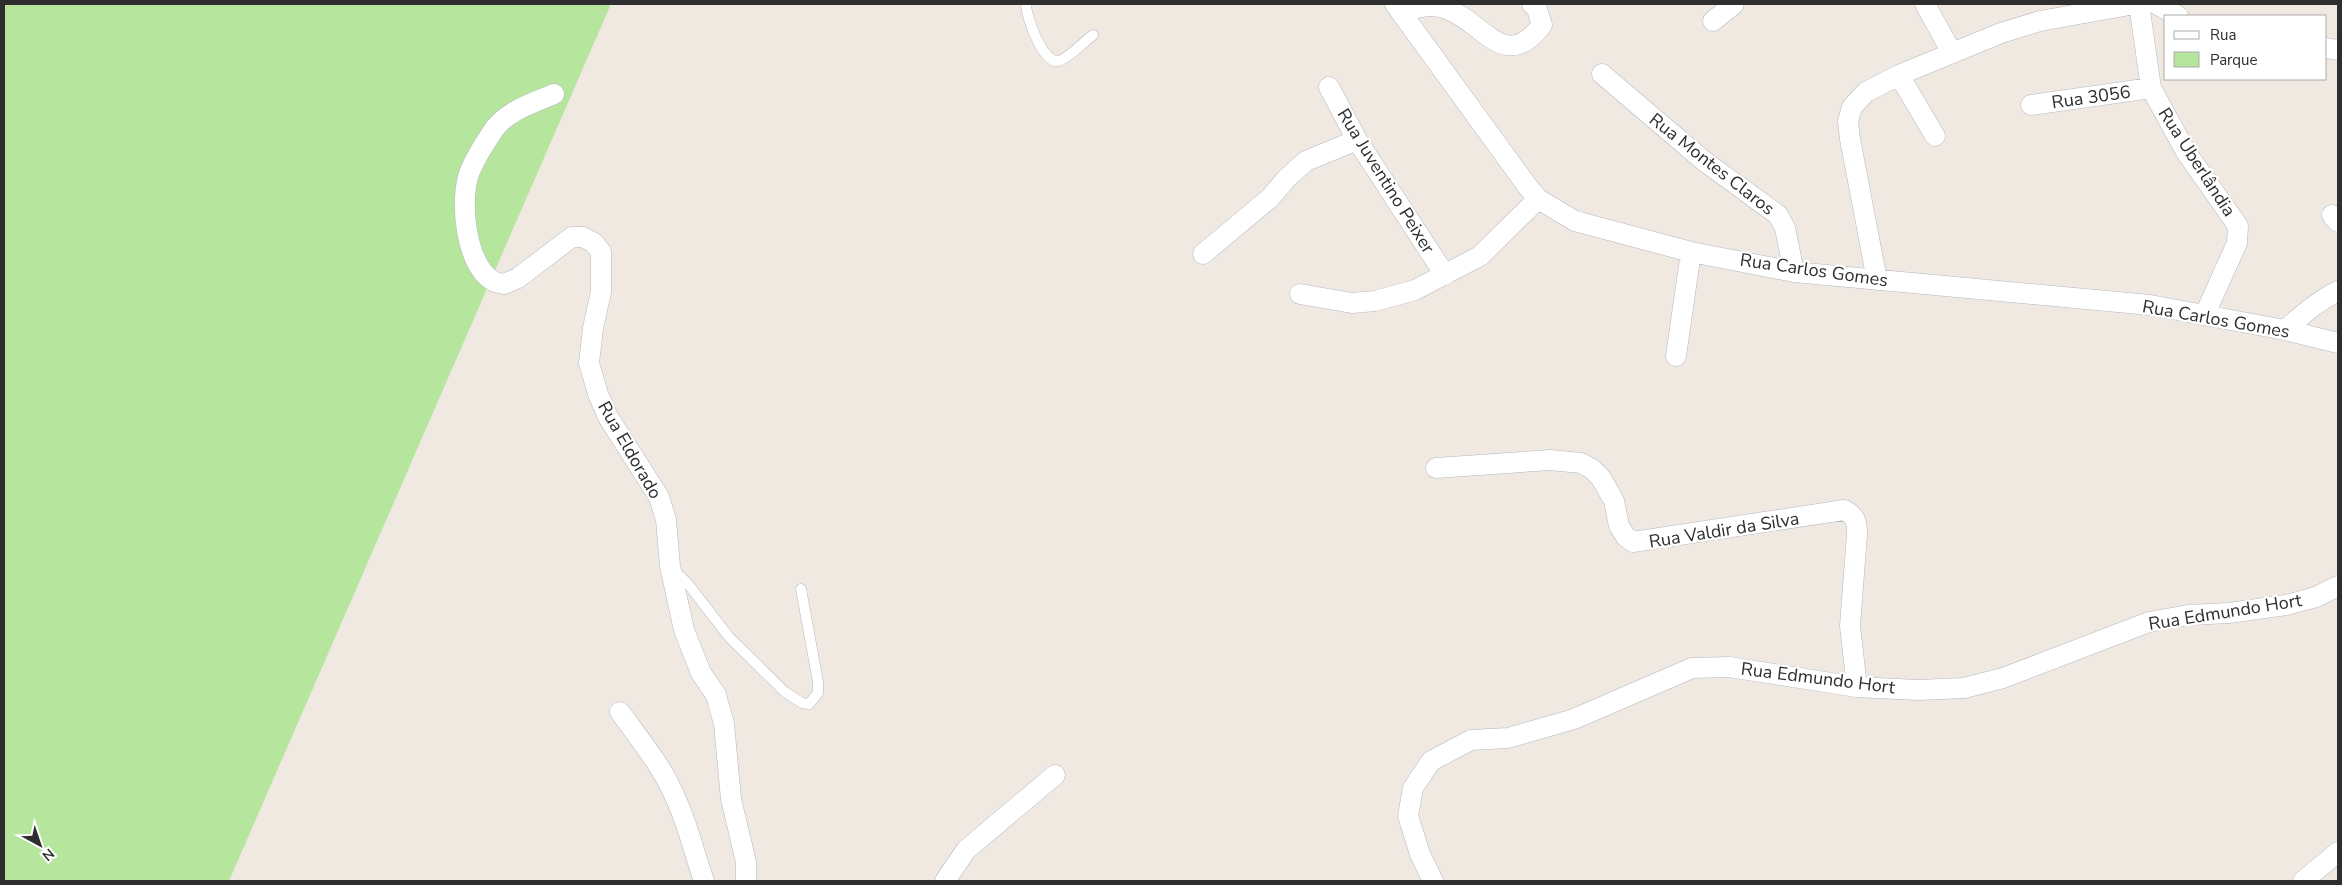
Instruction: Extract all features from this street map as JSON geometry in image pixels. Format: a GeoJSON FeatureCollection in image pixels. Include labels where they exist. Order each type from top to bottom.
{"type":"FeatureCollection","features":[{"type":"Feature","properties":{"kind":"street"},"geometry":{"type":"LineString","coordinates":[[1398,8],[1437,6],[1450,10],[1498,44],[1520,46],[1531,39],[1542,26],[1537,9],[1532,4]]}},
{"type":"Feature","properties":{"kind":"street"},"geometry":{"type":"LineString","coordinates":[[1713,21],[1734,4]]}},
{"type":"Feature","properties":{"kind":"street"},"geometry":{"type":"LineString","coordinates":[[1925,4],[1952,53]]}},
{"type":"Feature","properties":{"kind":"street"},"geometry":{"type":"LineString","coordinates":[[1877,280],[1855,170],[1848,121],[1852,107],[1866,92],[1899,75],[2001,32],[2078,9],[2135,4]]}},
{"type":"Feature","properties":{"kind":"street","name":"Rua Uberlândia"},"geometry":{"type":"LineString","coordinates":[[2139,4],[2151,88],[2186,152],[2238,226],[2238,244],[2205,314]]}},
{"type":"Feature","properties":{"kind":"street"},"geometry":{"type":"LineString","coordinates":[[2156,4],[2176,15]]}},
{"type":"Feature","properties":{"kind":"street","name":"Rua Carlos Gomes"},"geometry":{"type":"LineString","coordinates":[[1398,8],[1479,122],[1538,199],[1575,221],[1691,252],[1794,272],[2150,305],[2285,330],[2338,343]]}},
{"type":"Feature","properties":{"kind":"street","name":"Rua Montes Claros"},"geometry":{"type":"LineString","coordinates":[[1602,74],[1704,161],[1778,215],[1786,228],[1794,272]]}},
{"type":"Feature","properties":{"kind":"street"},"geometry":{"type":"LineString","coordinates":[[1899,75],[1935,136]]}},
{"type":"Feature","properties":{"kind":"street","name":"Rua Juventino Peixer"},"geometry":{"type":"LineString","coordinates":[[1330,87],[1357,140],[1444,275]]}},
{"type":"Feature","properties":{"kind":"street","name":"Rua 3056"},"geometry":{"type":"LineString","coordinates":[[2031,106],[2151,88]]}},
{"type":"Feature","properties":{"kind":"street","name":"Rua Eldorado"},"geometry":{"type":"LineString","coordinates":[[554,94],[516,111],[496,127],[470,173],[464,206],[467,231],[475,257],[484,273],[493,281],[504,284],[518,278],[572,237],[583,237],[594,243],[601,252],[601,292],[593,328],[589,363],[598,394],[608,417],[659,497],[666,520],[670,566],[684,630],[701,673],[716,695],[724,724],[731,799],[746,862],[746,881]]}},
{"type":"Feature","properties":{"kind":"street"},"geometry":{"type":"LineString","coordinates":[[1203,254],[1270,198],[1287,178],[1306,161],[1357,140]]}},
{"type":"Feature","properties":{"kind":"street"},"geometry":{"type":"LineString","coordinates":[[1300,294],[1352,303],[1375,301],[1415,290],[1480,256],[1538,199]]}},
{"type":"Feature","properties":{"kind":"street"},"geometry":{"type":"LineString","coordinates":[[1676,356],[1691,252]]}},
{"type":"Feature","properties":{"kind":"street"},"geometry":{"type":"LineString","coordinates":[[2285,330],[2323,298],[2338,292]]}},
{"type":"Feature","properties":{"kind":"street","name":"Rua Valdir da Silva"},"geometry":{"type":"LineString","coordinates":[[1436,468],[1550,460],[1580,463],[1592,469],[1601,478],[1614,500],[1619,526],[1626,537],[1633,542],[1844,510],[1852,515],[1857,522],[1850,626],[1857,687]]}},
{"type":"Feature","properties":{"kind":"street","name":"Rua Edmundo Hort"},"geometry":{"type":"LineString","coordinates":[[1433,881],[1420,854],[1408,816],[1414,788],[1431,761],[1471,740],[1508,738],[1574,719],[1692,668],[1729,667],[1857,687],[1918,690],[1964,688],[2003,678],[2149,622],[2188,615],[2229,613],[2286,605],[2316,597],[2338,586]]}},
{"type":"Feature","properties":{"kind":"street"},"geometry":{"type":"LineString","coordinates":[[620,712],[661,769],[675,795],[688,826],[704,881]]}},
{"type":"Feature","properties":{"kind":"street"},"geometry":{"type":"LineString","coordinates":[[946,881],[966,850],[1055,775]]}},
{"type":"Feature","properties":{"kind":"street"},"geometry":{"type":"LineString","coordinates":[[2303,881],[2338,852]]}},
{"type":"Feature","properties":{"kind":"lane"},"geometry":{"type":"LineString","coordinates":[[1026,4],[1035,36],[1048,58],[1054,61],[1061,61],[1093,35]]}},
{"type":"Feature","properties":{"kind":"lane"},"geometry":{"type":"LineString","coordinates":[[670,566],[688,584],[729,637],[785,692],[802,703],[809,704],[818,693],[818,682],[801,589]]}},
{"type":"Feature","properties":{"kind":"green space"},"geometry":{"type":"Polygon","coordinates":[[[4,4],[611,4],[229,881],[4,881],[4,4]]]}}]}
